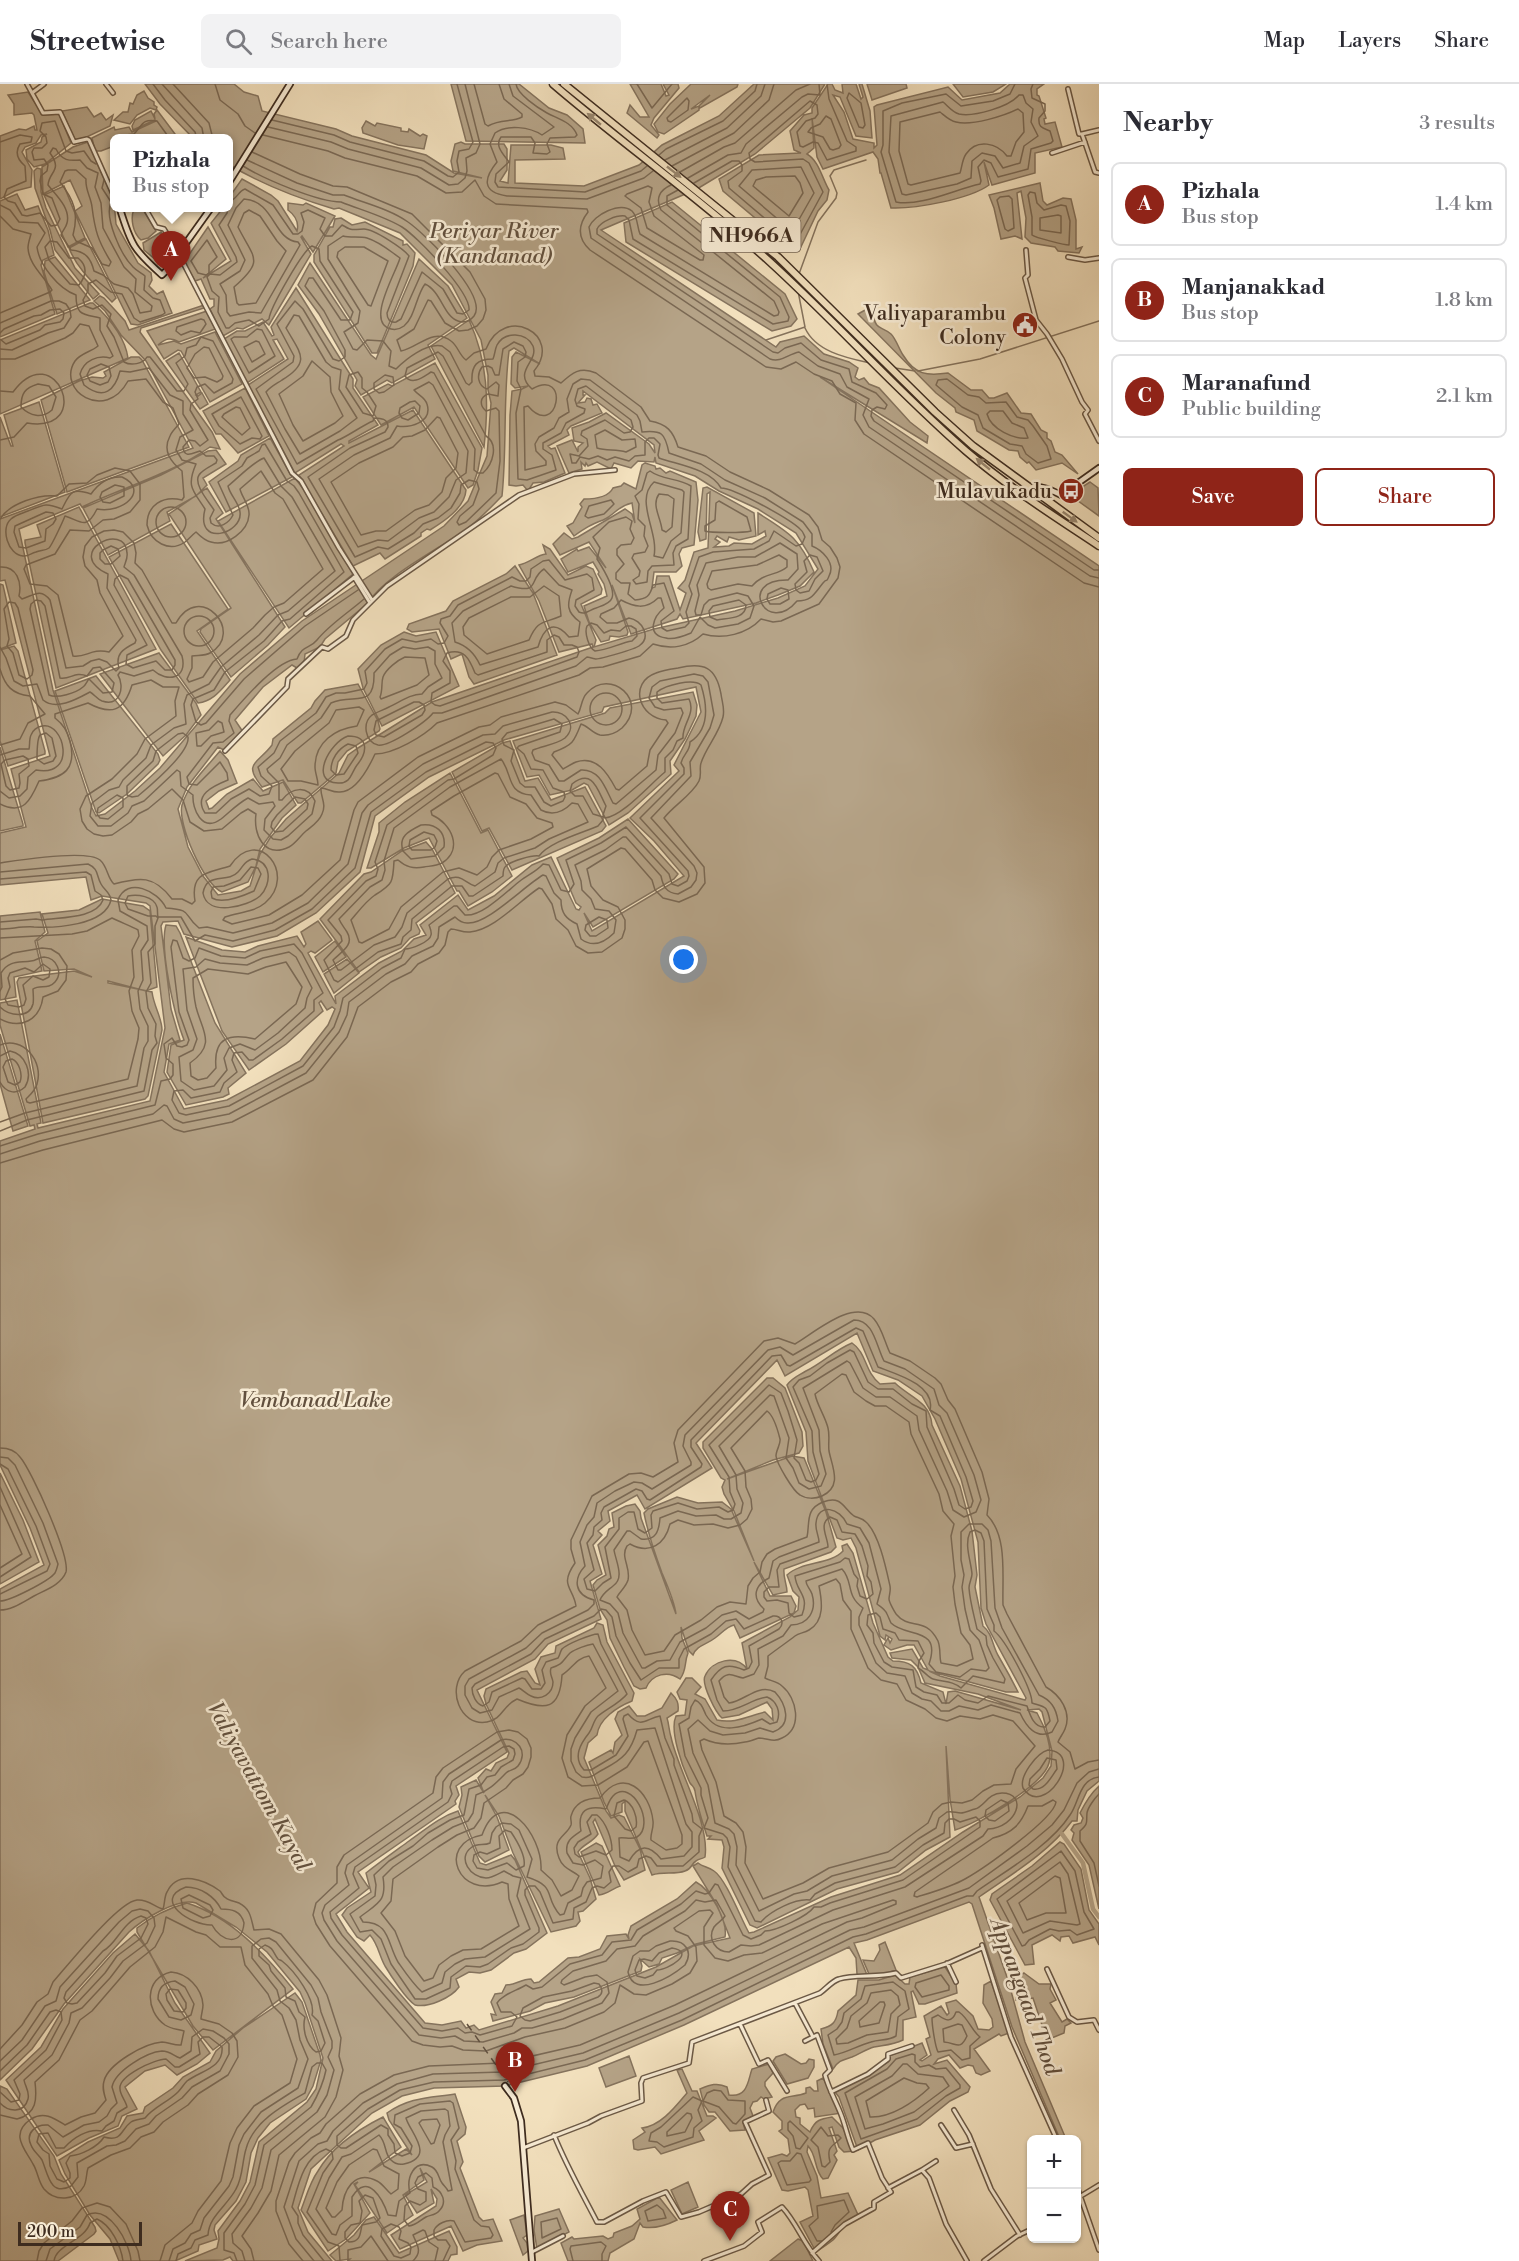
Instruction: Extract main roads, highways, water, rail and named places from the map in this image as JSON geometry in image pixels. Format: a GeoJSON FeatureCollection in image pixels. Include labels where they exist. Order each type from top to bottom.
{"type":"FeatureCollection","features":[{"type":"Feature","properties":{"kind":"highway","name":"NH966A"},"geometry":{"type":"LineString","coordinates":[[553,84],[598,123],[706,197],[794,273],[882,369],[966,451],[1013,488],[1099,546]]}},
{"type":"Feature","properties":{"kind":"highway","name":"NH966A"},"geometry":{"type":"LineString","coordinates":[[564,84],[896,373],[973,446],[1099,538]]}},
{"type":"Feature","properties":{"kind":"water","name":"Vembanad Lake"},"geometry":{"type":"Polygon","coordinates":[[[145,84],[234,84],[244,92],[258,96],[262,111],[426,155],[454,173],[482,178],[453,171],[451,161],[455,144],[461,142],[465,144],[504,144],[507,149],[507,170],[500,181],[508,183],[511,145],[551,145],[563,148],[565,159],[515,160],[515,183],[584,186],[639,165],[662,145],[719,116],[754,84],[825,84],[810,108],[755,154],[697,189],[601,230],[776,347],[780,342],[804,336],[824,354],[849,362],[858,368],[855,377],[859,380],[864,378],[869,384],[879,388],[910,422],[928,436],[927,443],[820,377],[1099,566],[1099,1781],[1087,1791],[1078,1810],[1077,1821],[1072,1821],[1052,1843],[1029,1862],[979,1897],[1008,1980],[1025,2042],[1064,2135],[1058,2135],[1012,2027],[972,1904],[969,1902],[854,1943],[867,1975],[857,1974],[856,1958],[849,1947],[684,2025],[587,2066],[505,2086],[434,2088],[402,2096],[372,2113],[311,2169],[298,2208],[308,2232],[332,2261],[233,2261],[230,2257],[223,2260],[185,2261],[217,2248],[218,2231],[240,2201],[250,2182],[259,2142],[307,2102],[316,2089],[323,2058],[300,1992],[267,1952],[236,1927],[196,1903],[188,1902],[170,1906],[129,1932],[64,2004],[32,2049],[0,2080],[0,1589],[44,1565],[30,1528],[0,1465],[0,1141],[35,1129],[34,1125],[30,1126],[0,1025],[0,1003],[17,1000],[41,1123],[37,1124],[38,1128],[150,1101],[165,1028],[150,906],[146,903],[102,896],[91,900],[86,877],[0,885],[0,833],[26,827],[11,769],[50,756],[5,580],[0,581],[0,519],[193,448],[146,361],[121,335],[105,311],[94,301],[100,296],[104,298],[125,321],[129,330],[204,305],[204,308],[141,328],[140,332],[212,432],[220,449],[210,447],[195,457],[147,480],[82,507],[80,504],[19,529],[53,690],[96,816],[105,814],[160,768],[240,674],[302,621],[444,526],[468,501],[487,456],[491,403],[481,340],[452,285],[400,233],[339,208],[334,209],[293,195],[233,167],[233,134],[189,134],[160,104],[145,84]],[[514,348],[509,351],[502,496],[468,528],[387,583],[368,603],[325,639],[320,647],[305,654],[304,663],[297,668],[292,665],[263,687],[235,720],[243,732],[224,750],[218,747],[187,787],[178,809],[188,847],[203,876],[218,895],[241,891],[250,886],[260,854],[270,838],[286,819],[339,773],[348,755],[358,748],[432,702],[593,647],[592,644],[559,652],[539,601],[519,565],[546,554],[543,545],[550,549],[568,575],[586,566],[593,569],[602,589],[601,594],[581,604],[596,640],[594,647],[654,629],[735,611],[778,598],[805,586],[818,569],[796,533],[758,509],[719,491],[695,476],[656,463],[655,457],[654,462],[638,461],[631,468],[614,463],[611,469],[597,462],[588,466],[586,463],[585,466],[581,462],[582,469],[569,473],[557,446],[572,440],[578,452],[578,447],[583,443],[574,441],[572,428],[606,413],[649,444],[655,453],[654,445],[583,391],[585,395],[578,403],[585,402],[587,398],[591,399],[593,405],[597,404],[602,413],[571,426],[567,430],[569,435],[548,446],[551,449],[555,448],[565,473],[544,482],[533,483],[528,491],[523,485],[509,485],[512,391],[528,386],[515,388],[511,384],[512,357],[516,352],[540,364],[514,348]],[[696,687],[604,707],[602,712],[504,740],[429,777],[375,816],[360,872],[316,913],[277,936],[232,947],[184,934],[178,921],[163,922],[161,926],[171,1009],[180,1040],[169,1044],[164,1072],[184,1109],[227,1100],[300,1061],[328,1025],[335,1009],[332,1007],[327,1010],[321,1001],[319,1003],[323,1011],[286,1044],[249,1070],[222,1031],[186,937],[222,950],[245,952],[258,946],[297,936],[304,947],[306,944],[301,932],[318,921],[332,940],[315,953],[311,951],[308,953],[336,1004],[335,996],[379,963],[402,951],[414,939],[426,935],[420,925],[458,895],[468,910],[494,896],[532,865],[551,857],[576,909],[579,910],[581,907],[576,903],[557,858],[599,838],[628,819],[678,874],[674,879],[593,927],[584,913],[592,931],[684,876],[654,841],[630,818],[679,771],[674,765],[701,712],[696,687]],[[857,1333],[785,1376],[777,1360],[696,1443],[712,1468],[645,1509],[637,1495],[608,1511],[610,1521],[598,1531],[602,1535],[593,1545],[602,1574],[590,1581],[601,1619],[548,1644],[535,1659],[477,1690],[507,1752],[456,1786],[459,1795],[455,1801],[456,1804],[358,1872],[369,1888],[336,1914],[347,1932],[425,2023],[442,2025],[461,2021],[466,2028],[474,2025],[479,2030],[558,2006],[656,1967],[693,1946],[730,1938],[717,1905],[693,1866],[698,1863],[719,1875],[749,1933],[754,1932],[831,1897],[900,1875],[1020,1797],[1043,1778],[1051,1766],[1052,1751],[1042,1712],[1039,1709],[1027,1710],[1037,1713],[1048,1738],[1050,1757],[1044,1772],[1035,1782],[1008,1802],[978,1820],[955,1830],[946,1746],[950,1837],[926,1850],[898,1872],[837,1889],[757,1928],[750,1925],[722,1868],[724,1847],[722,1840],[708,1839],[711,1836],[707,1836],[694,1788],[681,1759],[674,1731],[676,1716],[685,1715],[687,1700],[680,1699],[677,1692],[686,1678],[692,1678],[701,1687],[695,1694],[705,1699],[717,1720],[736,1720],[765,1712],[773,1720],[772,1709],[767,1702],[739,1715],[722,1718],[710,1698],[705,1685],[705,1676],[713,1666],[724,1661],[737,1662],[747,1669],[742,1643],[790,1617],[798,1610],[799,1597],[793,1591],[787,1575],[800,1567],[831,1559],[843,1551],[842,1546],[847,1544],[853,1553],[873,1623],[888,1657],[893,1661],[908,1663],[912,1666],[921,1683],[943,1692],[946,1704],[948,1692],[955,1691],[1021,1710],[978,1694],[925,1683],[918,1667],[911,1660],[892,1658],[890,1653],[912,1649],[923,1668],[928,1670],[914,1645],[891,1650],[884,1645],[888,1638],[890,1643],[892,1639],[886,1635],[885,1640],[880,1636],[856,1548],[851,1538],[843,1540],[837,1538],[808,1461],[806,1432],[787,1385],[791,1380],[852,1343],[857,1347],[871,1374],[880,1384],[895,1383],[918,1400],[927,1410],[960,1486],[972,1531],[977,1575],[975,1587],[983,1626],[989,1633],[1018,1692],[1006,1692],[929,1671],[1025,1700],[1026,1698],[986,1624],[981,1608],[978,1542],[961,1479],[935,1419],[922,1396],[898,1380],[873,1371],[857,1333]]]}},
{"type":"Feature","properties":{"kind":"water"},"geometry":{"type":"Polygon","coordinates":[[[451,84],[519,84],[549,108],[567,115],[583,129],[585,143],[466,141],[451,84]]]}},
{"type":"Feature","properties":{"kind":"water"},"geometry":{"type":"Polygon","coordinates":[[[630,84],[661,84],[666,96],[669,95],[663,84],[678,84],[679,88],[654,118],[651,125],[659,135],[657,138],[627,113],[630,105],[640,117],[649,117],[630,84]]]}},
{"type":"Feature","properties":{"kind":"water"},"geometry":{"type":"Polygon","coordinates":[[[691,84],[738,84],[737,87],[700,108],[699,106],[699,110],[664,134],[658,132],[654,124],[670,104],[691,84]],[[710,95],[691,109],[699,106],[710,95]]]}},
{"type":"Feature","properties":{"kind":"water"},"geometry":{"type":"Polygon","coordinates":[[[828,84],[832,84],[835,90],[843,93],[842,84],[856,84],[861,99],[863,97],[859,84],[862,84],[870,111],[872,138],[856,136],[840,97],[833,95],[844,112],[853,139],[874,143],[874,148],[877,145],[874,107],[877,105],[948,87],[962,100],[1000,93],[1010,84],[1044,84],[1037,89],[1037,95],[1046,118],[1044,119],[1045,124],[1055,122],[1062,147],[1035,153],[1035,173],[992,185],[984,162],[989,185],[980,190],[942,202],[891,208],[878,159],[873,152],[823,169],[817,157],[812,118],[814,148],[807,154],[817,165],[829,190],[827,200],[818,211],[799,251],[779,238],[723,191],[719,179],[759,155],[801,153],[794,150],[790,131],[804,115],[812,113],[812,108],[828,84]]]}},
{"type":"Feature","properties":{"kind":"water"},"geometry":{"type":"Polygon","coordinates":[[[867,84],[906,84],[907,88],[872,100],[867,84]]]}},
{"type":"Feature","properties":{"kind":"water"},"geometry":{"type":"Polygon","coordinates":[[[953,84],[1006,84],[993,92],[963,97],[953,84]]]}},
{"type":"Feature","properties":{"kind":"water"},"geometry":{"type":"Polygon","coordinates":[[[144,91],[154,102],[156,110],[150,108],[137,115],[130,124],[114,120],[123,112],[128,112],[130,103],[133,104],[137,95],[144,91]]]}},
{"type":"Feature","properties":{"kind":"water"},"geometry":{"type":"Polygon","coordinates":[[[28,92],[43,115],[59,114],[71,143],[45,164],[34,167],[27,159],[26,150],[41,142],[42,137],[47,134],[41,135],[36,143],[25,147],[22,152],[32,170],[31,187],[15,191],[0,199],[0,136],[34,126],[37,130],[32,113],[14,115],[14,104],[8,95],[28,92]]]}},
{"type":"Feature","properties":{"kind":"water"},"geometry":{"type":"Polygon","coordinates":[[[87,107],[94,117],[101,113],[106,120],[113,115],[110,126],[76,142],[62,111],[87,107]]]}},
{"type":"Feature","properties":{"kind":"water"},"geometry":{"type":"Polygon","coordinates":[[[157,110],[175,134],[110,134],[110,148],[95,151],[92,138],[114,127],[115,130],[129,127],[132,132],[156,121],[133,130],[135,120],[151,111],[155,119],[154,114],[157,110]]]}},
{"type":"Feature","properties":{"kind":"water"},"geometry":{"type":"Polygon","coordinates":[[[366,121],[375,126],[377,123],[401,128],[401,131],[408,132],[409,129],[420,136],[423,134],[427,136],[424,149],[398,145],[363,133],[362,128],[366,121]]]}},
{"type":"Feature","properties":{"kind":"water"},"geometry":{"type":"Polygon","coordinates":[[[88,142],[110,192],[110,212],[115,212],[116,224],[138,263],[151,273],[152,280],[149,286],[157,294],[163,291],[172,313],[138,325],[131,324],[75,211],[82,206],[70,180],[43,194],[42,167],[73,147],[88,142]]]}},
{"type":"Feature","properties":{"kind":"water"},"geometry":{"type":"Polygon","coordinates":[[[37,168],[41,169],[41,192],[46,208],[75,268],[99,294],[93,299],[55,250],[35,188],[34,171],[37,168]]]}},
{"type":"Feature","properties":{"kind":"water"},"geometry":{"type":"Polygon","coordinates":[[[242,179],[271,195],[278,201],[297,231],[298,225],[295,217],[288,210],[288,203],[303,205],[306,203],[335,216],[313,252],[301,237],[311,254],[269,325],[262,319],[223,336],[210,309],[214,306],[214,299],[210,299],[201,279],[195,281],[184,262],[208,227],[226,259],[203,278],[231,261],[211,223],[220,212],[233,212],[233,192],[242,179]]]}},
{"type":"Feature","properties":{"kind":"water"},"geometry":{"type":"Polygon","coordinates":[[[1040,183],[1043,201],[1047,205],[1063,198],[1071,199],[1076,220],[1076,249],[1082,247],[1079,253],[1058,251],[1055,247],[1031,243],[1025,237],[1026,218],[1021,191],[1017,193],[1022,239],[1015,236],[1001,239],[989,195],[1040,183]]]}},
{"type":"Feature","properties":{"kind":"water"},"geometry":{"type":"Polygon","coordinates":[[[64,186],[85,238],[68,247],[44,195],[64,186]]]}},
{"type":"Feature","properties":{"kind":"water"},"geometry":{"type":"Polygon","coordinates":[[[17,194],[25,210],[38,206],[48,230],[54,255],[43,260],[41,265],[55,314],[0,337],[0,201],[17,194]]]}},
{"type":"Feature","properties":{"kind":"water"},"geometry":{"type":"Polygon","coordinates":[[[672,202],[785,294],[797,319],[791,326],[772,331],[626,242],[624,223],[672,202]]]}},
{"type":"Feature","properties":{"kind":"water"},"geometry":{"type":"Polygon","coordinates":[[[133,212],[144,212],[156,231],[148,238],[141,240],[134,230],[133,212]]]}},
{"type":"Feature","properties":{"kind":"water"},"geometry":{"type":"Polygon","coordinates":[[[341,218],[352,225],[365,222],[403,241],[403,245],[407,244],[415,253],[413,266],[377,353],[372,353],[314,262],[314,255],[330,227],[333,227],[335,219],[341,218]]]}},
{"type":"Feature","properties":{"kind":"water"},"geometry":{"type":"Polygon","coordinates":[[[161,232],[171,245],[167,254],[156,260],[144,250],[143,243],[161,232]]]}},
{"type":"Feature","properties":{"kind":"water"},"geometry":{"type":"Polygon","coordinates":[[[86,239],[116,298],[112,302],[82,271],[69,248],[86,239]]]}},
{"type":"Feature","properties":{"kind":"water"},"geometry":{"type":"Polygon","coordinates":[[[55,257],[90,300],[57,314],[44,272],[45,261],[55,257]]]}},
{"type":"Feature","properties":{"kind":"water"},"geometry":{"type":"Polygon","coordinates":[[[419,259],[448,286],[467,318],[428,345],[435,359],[392,383],[387,380],[361,395],[355,386],[357,380],[319,314],[298,285],[310,263],[371,355],[376,359],[419,259]]]}},
{"type":"Feature","properties":{"kind":"water"},"geometry":{"type":"Polygon","coordinates":[[[296,288],[353,379],[353,388],[378,425],[349,443],[413,410],[466,490],[462,503],[447,519],[430,530],[427,529],[421,533],[421,536],[385,559],[380,553],[353,566],[299,475],[344,446],[341,444],[295,473],[248,385],[288,359],[277,339],[273,340],[284,359],[247,383],[224,339],[237,331],[245,331],[263,322],[272,336],[274,335],[271,327],[296,288]]]}},
{"type":"Feature","properties":{"kind":"water"},"geometry":{"type":"Polygon","coordinates":[[[90,303],[99,308],[115,328],[128,358],[0,414],[0,340],[90,303]]]}},
{"type":"Feature","properties":{"kind":"water"},"geometry":{"type":"Polygon","coordinates":[[[867,309],[873,314],[877,325],[893,336],[912,367],[922,373],[948,373],[971,390],[982,390],[989,398],[1007,393],[1021,413],[1031,414],[1041,430],[1047,433],[1047,438],[1051,441],[1055,452],[1062,455],[1078,474],[1062,463],[1036,470],[1020,457],[1018,451],[1009,450],[977,431],[974,420],[956,412],[955,408],[936,393],[858,314],[867,309]]]}},
{"type":"Feature","properties":{"kind":"water"},"geometry":{"type":"Polygon","coordinates":[[[207,311],[215,329],[179,342],[171,339],[158,345],[174,341],[181,344],[215,332],[242,384],[210,402],[181,351],[178,350],[164,359],[147,331],[207,311]]]}},
{"type":"Feature","properties":{"kind":"water"},"geometry":{"type":"Polygon","coordinates":[[[469,320],[480,351],[486,382],[484,447],[431,346],[469,320]]]}},
{"type":"Feature","properties":{"kind":"water"},"geometry":{"type":"Polygon","coordinates":[[[179,353],[201,392],[196,395],[202,393],[208,404],[200,409],[166,361],[179,353]]]}},
{"type":"Feature","properties":{"kind":"water"},"geometry":{"type":"Polygon","coordinates":[[[131,357],[139,357],[142,360],[189,447],[67,492],[41,400],[79,381],[92,377],[103,378],[106,376],[104,372],[131,357]]]}},
{"type":"Feature","properties":{"kind":"water"},"geometry":{"type":"Polygon","coordinates":[[[435,363],[482,448],[473,485],[468,488],[414,407],[381,425],[363,397],[388,384],[392,386],[435,363]]]}},
{"type":"Feature","properties":{"kind":"water"},"geometry":{"type":"Polygon","coordinates":[[[245,388],[269,436],[238,453],[221,434],[216,434],[203,411],[245,388]]]}},
{"type":"Feature","properties":{"kind":"water"},"geometry":{"type":"Polygon","coordinates":[[[39,402],[65,492],[0,517],[0,417],[11,446],[13,446],[4,415],[39,402]]]}},
{"type":"Feature","properties":{"kind":"water"},"geometry":{"type":"Polygon","coordinates":[[[270,438],[292,477],[226,512],[209,482],[238,461],[241,455],[270,438]]]}},
{"type":"Feature","properties":{"kind":"water"},"geometry":{"type":"Polygon","coordinates":[[[216,450],[226,464],[203,478],[207,485],[196,496],[167,512],[170,521],[108,555],[83,508],[161,475],[208,451],[216,450]]]}},
{"type":"Feature","properties":{"kind":"water"},"geometry":{"type":"Polygon","coordinates":[[[645,463],[655,466],[656,469],[660,468],[666,473],[670,471],[696,482],[698,500],[694,545],[682,548],[679,554],[682,566],[676,572],[654,572],[652,588],[655,587],[657,576],[669,576],[680,610],[686,593],[678,588],[685,580],[694,552],[708,548],[710,492],[707,494],[706,539],[700,541],[698,532],[703,488],[707,487],[754,513],[756,536],[739,540],[729,537],[727,542],[717,536],[715,539],[720,542],[714,547],[729,546],[734,543],[752,544],[766,536],[765,531],[758,535],[758,513],[792,536],[809,560],[814,572],[800,586],[756,603],[683,619],[680,614],[677,619],[631,634],[612,585],[628,632],[627,635],[619,637],[610,636],[609,640],[601,642],[589,622],[584,606],[607,596],[599,572],[593,562],[568,572],[561,559],[577,549],[578,551],[589,547],[606,568],[589,542],[560,555],[553,544],[564,533],[572,539],[578,537],[625,509],[632,514],[635,523],[632,503],[623,506],[607,518],[574,536],[567,526],[573,523],[584,499],[604,496],[613,488],[624,483],[636,489],[642,465],[645,463]]]}},
{"type":"Feature","properties":{"kind":"water"},"geometry":{"type":"Polygon","coordinates":[[[295,478],[353,574],[289,628],[218,521],[295,478]]]}},
{"type":"Feature","properties":{"kind":"water"},"geometry":{"type":"Polygon","coordinates":[[[1090,482],[1098,488],[1099,516],[1074,498],[1079,489],[1090,482]]]}},
{"type":"Feature","properties":{"kind":"water"},"geometry":{"type":"Polygon","coordinates":[[[207,488],[223,513],[216,519],[285,627],[231,677],[200,632],[231,608],[169,514],[207,488]]]}},
{"type":"Feature","properties":{"kind":"water"},"geometry":{"type":"Polygon","coordinates":[[[79,507],[156,649],[56,688],[25,540],[41,537],[37,525],[79,507]]]}},
{"type":"Feature","properties":{"kind":"water"},"geometry":{"type":"Polygon","coordinates":[[[171,524],[228,609],[197,631],[230,680],[212,698],[198,703],[161,650],[109,557],[171,524]]]}},
{"type":"Feature","properties":{"kind":"water"},"geometry":{"type":"Polygon","coordinates":[[[515,566],[533,593],[557,655],[474,684],[469,677],[462,654],[451,659],[439,629],[412,632],[407,629],[409,624],[446,611],[453,601],[506,574],[515,566]]]}},
{"type":"Feature","properties":{"kind":"water"},"geometry":{"type":"Polygon","coordinates":[[[0,584],[3,585],[16,643],[0,649],[0,584]]]}},
{"type":"Feature","properties":{"kind":"water"},"geometry":{"type":"Polygon","coordinates":[[[404,632],[416,636],[436,632],[459,686],[382,726],[363,688],[358,669],[381,645],[404,632]]]}},
{"type":"Feature","properties":{"kind":"water"},"geometry":{"type":"Polygon","coordinates":[[[14,646],[18,651],[45,754],[8,766],[0,741],[0,650],[14,646]]]}},
{"type":"Feature","properties":{"kind":"water"},"geometry":{"type":"Polygon","coordinates":[[[159,653],[196,703],[201,715],[186,735],[163,756],[100,674],[159,653]]]}},
{"type":"Feature","properties":{"kind":"water"},"geometry":{"type":"Polygon","coordinates":[[[96,676],[158,754],[160,760],[127,794],[99,813],[96,812],[55,691],[96,676]]]}},
{"type":"Feature","properties":{"kind":"water"},"geometry":{"type":"Polygon","coordinates":[[[358,684],[378,721],[379,731],[347,751],[338,762],[336,773],[301,803],[298,803],[283,780],[262,787],[253,773],[253,768],[272,745],[273,739],[311,708],[325,690],[358,684]]]}},
{"type":"Feature","properties":{"kind":"water"},"geometry":{"type":"Polygon","coordinates":[[[693,692],[697,705],[696,716],[685,739],[670,761],[671,774],[628,813],[609,825],[588,785],[584,783],[572,790],[550,795],[539,775],[527,777],[513,741],[605,713],[610,708],[693,692]]]}},
{"type":"Feature","properties":{"kind":"water"},"geometry":{"type":"Polygon","coordinates":[[[510,741],[525,781],[538,778],[551,800],[585,787],[606,826],[602,831],[512,870],[489,828],[482,831],[452,772],[502,743],[510,741]]]}},
{"type":"Feature","properties":{"kind":"water"},"geometry":{"type":"Polygon","coordinates":[[[0,747],[23,826],[0,831],[0,747]]]}},
{"type":"Feature","properties":{"kind":"water"},"geometry":{"type":"Polygon","coordinates":[[[220,751],[228,760],[237,783],[219,791],[206,801],[209,809],[227,794],[253,779],[263,791],[283,782],[296,805],[282,818],[260,849],[256,866],[248,882],[222,892],[207,878],[193,853],[182,814],[182,805],[189,790],[220,751]]]}},
{"type":"Feature","properties":{"kind":"water"},"geometry":{"type":"Polygon","coordinates":[[[450,773],[481,833],[488,830],[512,876],[492,892],[468,906],[457,891],[429,838],[404,848],[371,868],[367,868],[379,832],[379,823],[405,802],[450,773]]]}},
{"type":"Feature","properties":{"kind":"water"},"geometry":{"type":"Polygon","coordinates":[[[426,842],[455,893],[416,923],[419,934],[410,938],[401,948],[381,957],[359,972],[320,919],[364,874],[371,872],[402,851],[426,842]]]}},
{"type":"Feature","properties":{"kind":"water"},"geometry":{"type":"Polygon","coordinates":[[[102,899],[143,906],[150,911],[157,987],[146,991],[152,992],[162,1030],[148,1096],[145,1099],[43,1123],[17,982],[19,978],[74,971],[92,977],[74,969],[44,971],[37,941],[48,933],[42,914],[79,910],[102,899]],[[108,981],[108,983],[142,990],[108,981]]]}},
{"type":"Feature","properties":{"kind":"water"},"geometry":{"type":"Polygon","coordinates":[[[40,912],[45,932],[35,941],[42,971],[14,977],[16,997],[0,1000],[0,916],[40,912]]]}},
{"type":"Feature","properties":{"kind":"water"},"geometry":{"type":"Polygon","coordinates":[[[166,925],[176,926],[180,933],[215,1023],[246,1073],[228,1088],[229,1094],[223,1097],[186,1105],[167,1072],[171,1045],[184,1040],[176,1016],[166,965],[164,936],[166,925]]]}},
{"type":"Feature","properties":{"kind":"water"},"geometry":{"type":"Polygon","coordinates":[[[335,941],[346,957],[323,972],[315,957],[335,941]]]}},
{"type":"Feature","properties":{"kind":"water"},"geometry":{"type":"Polygon","coordinates":[[[347,959],[359,973],[334,993],[324,974],[347,959]]]}},
{"type":"Feature","properties":{"kind":"water"},"geometry":{"type":"Polygon","coordinates":[[[0,1034],[28,1126],[13,1131],[0,1084],[0,1034]]]}},
{"type":"Feature","properties":{"kind":"water"},"geometry":{"type":"Polygon","coordinates":[[[767,1378],[773,1378],[785,1388],[802,1432],[803,1446],[799,1453],[773,1460],[727,1479],[792,1456],[804,1458],[826,1512],[836,1547],[831,1552],[784,1569],[787,1592],[773,1595],[754,1562],[770,1596],[791,1596],[796,1606],[794,1613],[740,1638],[734,1625],[731,1626],[699,1647],[693,1655],[689,1651],[681,1627],[682,1638],[688,1653],[682,1676],[680,1679],[666,1674],[661,1675],[652,1679],[646,1688],[640,1689],[634,1686],[610,1638],[607,1620],[600,1609],[593,1585],[606,1575],[598,1545],[607,1536],[609,1529],[614,1527],[612,1513],[635,1504],[640,1511],[676,1614],[648,1529],[644,1513],[648,1509],[677,1497],[698,1503],[722,1502],[731,1509],[754,1561],[734,1511],[724,1494],[722,1487],[725,1480],[721,1478],[703,1448],[703,1442],[767,1378]]]}},
{"type":"Feature","properties":{"kind":"water"},"geometry":{"type":"Polygon","coordinates":[[[0,1473],[23,1520],[39,1562],[0,1584],[0,1473]]]}},
{"type":"Feature","properties":{"kind":"water"},"geometry":{"type":"Polygon","coordinates":[[[597,1623],[603,1625],[607,1642],[634,1693],[632,1701],[615,1710],[601,1724],[597,1735],[588,1743],[584,1758],[606,1811],[611,1818],[619,1815],[624,1817],[640,1849],[645,1870],[624,1880],[615,1866],[595,1819],[593,1822],[598,1834],[578,1852],[590,1878],[596,1899],[583,1911],[578,1912],[580,1921],[576,1926],[551,1932],[513,1853],[499,1816],[485,1795],[497,1817],[509,1850],[485,1862],[479,1856],[459,1807],[461,1787],[476,1780],[484,1793],[478,1778],[486,1769],[491,1771],[496,1763],[507,1758],[509,1753],[486,1704],[484,1696],[486,1689],[527,1671],[535,1683],[540,1685],[535,1669],[541,1657],[555,1653],[556,1646],[594,1628],[597,1623]]]}},
{"type":"Feature","properties":{"kind":"water"},"geometry":{"type":"Polygon","coordinates":[[[671,1693],[677,1701],[678,1711],[667,1718],[675,1751],[703,1829],[705,1857],[697,1860],[685,1871],[652,1875],[625,1811],[625,1801],[622,1804],[622,1812],[611,1816],[589,1762],[611,1750],[613,1753],[615,1742],[622,1735],[615,1719],[618,1712],[629,1706],[637,1716],[645,1716],[662,1708],[671,1693]]]}},
{"type":"Feature","properties":{"kind":"water"},"geometry":{"type":"Polygon","coordinates":[[[1099,1786],[1099,1909],[1089,1865],[1072,1840],[1074,1833],[1071,1830],[1074,1825],[1081,1823],[1083,1818],[1080,1813],[1099,1786]]]}},
{"type":"Feature","properties":{"kind":"water"},"geometry":{"type":"Polygon","coordinates":[[[458,1811],[480,1863],[486,1865],[511,1855],[515,1860],[547,1933],[491,1970],[480,1973],[469,1972],[456,1979],[459,1987],[445,1998],[433,2004],[415,2005],[403,1993],[391,1975],[370,1935],[364,1941],[357,1937],[342,1915],[347,1908],[371,1892],[366,1873],[432,1824],[458,1811]]]}},
{"type":"Feature","properties":{"kind":"water"},"geometry":{"type":"Polygon","coordinates":[[[1060,1842],[1064,1844],[1081,1869],[1089,1910],[1099,1924],[1099,1945],[1095,1937],[1073,1943],[1069,1936],[1061,1937],[1060,1941],[1052,1935],[1032,1945],[1034,1964],[1025,1965],[990,1900],[992,1894],[1032,1866],[1060,1842]]]}},
{"type":"Feature","properties":{"kind":"water"},"geometry":{"type":"Polygon","coordinates":[[[596,1843],[602,1846],[620,1886],[599,1895],[581,1852],[596,1843]]]}},
{"type":"Feature","properties":{"kind":"water"},"geometry":{"type":"Polygon","coordinates":[[[696,1882],[707,1891],[717,1906],[724,1923],[725,1937],[696,1944],[662,1958],[659,1964],[649,1967],[640,1959],[641,1971],[574,1997],[545,2003],[530,2011],[493,2021],[491,2014],[496,2015],[491,2002],[495,1994],[502,1993],[506,1985],[527,1979],[531,1979],[534,1983],[539,1982],[568,1958],[579,1957],[600,1949],[607,1936],[626,1934],[629,1939],[631,1926],[677,1899],[696,1882]]]}},
{"type":"Feature","properties":{"kind":"water"},"geometry":{"type":"Polygon","coordinates":[[[187,1903],[218,1917],[246,1938],[293,1989],[213,2050],[193,2026],[137,1932],[137,1928],[154,1917],[187,1903]]]}},
{"type":"Feature","properties":{"kind":"water"},"geometry":{"type":"Polygon","coordinates":[[[135,1934],[149,1951],[175,2003],[210,2053],[197,2064],[177,2075],[165,2065],[145,2071],[125,2087],[137,2109],[122,2116],[118,2126],[89,2138],[57,2156],[6,2080],[41,2047],[63,2009],[113,1953],[135,1934]]]}},
{"type":"Feature","properties":{"kind":"water"},"geometry":{"type":"Polygon","coordinates":[[[885,1942],[896,1970],[881,1975],[869,1974],[863,1960],[874,1961],[880,1950],[879,1945],[885,1942]]]}},
{"type":"Feature","properties":{"kind":"water"},"geometry":{"type":"Polygon","coordinates":[[[945,1967],[956,1984],[957,1993],[919,2004],[913,1991],[911,1992],[916,2017],[903,2020],[903,2040],[868,2049],[841,2061],[833,2069],[823,2044],[821,2029],[833,2023],[838,2011],[856,1995],[858,1980],[879,1980],[895,1975],[905,1984],[909,1984],[910,1977],[945,1967]]]}},
{"type":"Feature","properties":{"kind":"water","name":"Appangaad Thod"},"geometry":{"type":"Polygon","coordinates":[[[1024,1973],[1039,1984],[1051,1984],[1050,1989],[1056,2000],[1050,2003],[1062,2022],[1067,2019],[1071,2023],[1065,2026],[1064,2033],[1047,2040],[1033,1998],[1016,2000],[1019,1976],[1024,1973]]]}},
{"type":"Feature","properties":{"kind":"water"},"geometry":{"type":"Polygon","coordinates":[[[991,1981],[1009,2033],[1001,2036],[999,2034],[974,2049],[990,2071],[981,2075],[976,2073],[973,2066],[960,2068],[949,2055],[938,2059],[934,2064],[947,2060],[970,2087],[968,2092],[950,2101],[920,2125],[875,2140],[858,2150],[839,2097],[835,2092],[888,2062],[889,2056],[922,2043],[927,2055],[920,2060],[931,2055],[926,2039],[930,2037],[924,2016],[941,2006],[947,2015],[949,2013],[946,2003],[956,2000],[973,2016],[978,2029],[989,2030],[993,2027],[992,2019],[983,2003],[984,1985],[991,1981]]]}},
{"type":"Feature","properties":{"kind":"water"},"geometry":{"type":"Polygon","coordinates":[[[295,1993],[302,2002],[321,2060],[313,2086],[306,2099],[270,2123],[258,2138],[251,2153],[246,2182],[236,2201],[215,2225],[217,2239],[199,2245],[198,2251],[175,2261],[119,2261],[110,2239],[90,2215],[59,2160],[88,2142],[120,2128],[127,2116],[143,2113],[145,2107],[173,2088],[183,2077],[210,2062],[216,2051],[243,2028],[295,1993]]]}},
{"type":"Feature","properties":{"kind":"water"},"geometry":{"type":"Polygon","coordinates":[[[785,2054],[801,2064],[806,2063],[809,2059],[814,2060],[814,2067],[808,2078],[787,2084],[773,2061],[776,2057],[785,2054]]]}},
{"type":"Feature","properties":{"kind":"water"},"geometry":{"type":"Polygon","coordinates":[[[629,2056],[636,2076],[606,2087],[599,2068],[629,2056]]]}},
{"type":"Feature","properties":{"kind":"water"},"geometry":{"type":"Polygon","coordinates":[[[769,2064],[773,2073],[765,2082],[765,2086],[772,2097],[764,2099],[761,2097],[753,2102],[750,2108],[753,2116],[743,2122],[745,2130],[730,2131],[715,2112],[709,2112],[704,2105],[700,2089],[717,2084],[727,2087],[729,2095],[740,2094],[746,2087],[752,2069],[769,2064]]]}},
{"type":"Feature","properties":{"kind":"water"},"geometry":{"type":"Polygon","coordinates":[[[682,2069],[692,2091],[697,2091],[707,2116],[716,2118],[699,2131],[704,2140],[661,2154],[655,2147],[634,2149],[633,2140],[645,2132],[642,2128],[656,2124],[687,2093],[677,2070],[682,2069]]]}},
{"type":"Feature","properties":{"kind":"water"},"geometry":{"type":"Polygon","coordinates":[[[823,2078],[842,2113],[815,2117],[814,2108],[808,2109],[805,2104],[795,2110],[796,2117],[800,2118],[800,2124],[810,2132],[818,2121],[832,2117],[843,2128],[854,2151],[844,2152],[839,2147],[832,2127],[829,2128],[837,2151],[834,2155],[837,2160],[828,2178],[823,2179],[820,2175],[808,2146],[807,2152],[817,2176],[821,2198],[848,2193],[859,2217],[850,2220],[833,2240],[816,2252],[800,2222],[813,2216],[808,2190],[805,2187],[782,2190],[768,2158],[782,2154],[787,2156],[790,2153],[788,2139],[779,2131],[782,2129],[782,2121],[773,2112],[779,2101],[786,2097],[806,2093],[806,2088],[810,2087],[818,2091],[817,2081],[823,2078]]]}},
{"type":"Feature","properties":{"kind":"water"},"geometry":{"type":"Polygon","coordinates":[[[0,2086],[7,2089],[54,2156],[61,2174],[95,2227],[94,2234],[58,2261],[0,2261],[0,2086]]]}},
{"type":"Feature","properties":{"kind":"water"},"geometry":{"type":"Polygon","coordinates":[[[455,2094],[466,2127],[465,2134],[457,2141],[463,2162],[460,2168],[479,2217],[483,2221],[493,2219],[502,2241],[477,2245],[463,2251],[451,2226],[400,2249],[391,2235],[436,2206],[437,2199],[431,2189],[434,2203],[417,2213],[405,2195],[427,2182],[420,2168],[424,2180],[403,2195],[413,2215],[387,2233],[355,2185],[358,2182],[354,2184],[370,2213],[346,2239],[328,2251],[301,2210],[313,2180],[324,2162],[347,2140],[383,2117],[401,2147],[369,2172],[406,2149],[412,2155],[389,2120],[387,2113],[412,2101],[455,2094]]]}},
{"type":"Feature","properties":{"kind":"water"},"geometry":{"type":"Polygon","coordinates":[[[688,2182],[698,2207],[682,2214],[671,2190],[688,2182]]]}},
{"type":"Feature","properties":{"kind":"water"},"geometry":{"type":"Polygon","coordinates":[[[659,2197],[677,2220],[652,2227],[643,2227],[640,2223],[634,2239],[610,2253],[608,2261],[568,2261],[561,2243],[572,2237],[574,2239],[603,2236],[608,2239],[613,2237],[614,2233],[632,2226],[640,2219],[637,2209],[659,2197]]]}},
{"type":"Feature","properties":{"kind":"water"},"geometry":{"type":"Polygon","coordinates":[[[559,2209],[569,2232],[537,2249],[534,2230],[535,2216],[559,2209]]]}},
{"type":"Feature","properties":{"kind":"water"},"geometry":{"type":"Polygon","coordinates":[[[524,2215],[527,2235],[523,2238],[527,2243],[528,2251],[523,2255],[510,2220],[524,2215]]]}},
{"type":"Feature","properties":{"kind":"water"},"geometry":{"type":"Polygon","coordinates":[[[374,2217],[399,2253],[449,2231],[457,2247],[457,2254],[451,2255],[448,2261],[348,2261],[350,2259],[336,2261],[330,2255],[354,2235],[366,2220],[374,2217]]]}},
{"type":"Feature","properties":{"kind":"water"},"geometry":{"type":"Polygon","coordinates":[[[798,2239],[803,2241],[813,2261],[770,2261],[798,2239]]]}},
{"type":"Feature","properties":{"kind":"waterway"},"geometry":{"type":"LineString","coordinates":[[799,274],[818,222],[836,198],[837,193],[830,176],[834,170],[866,160]]}},
{"type":"Feature","properties":{"kind":"waterway"},"geometry":{"type":"LineString","coordinates":[[766,340],[805,327],[798,291]]}},
{"type":"Feature","properties":{"kind":"waterway"},"geometry":{"type":"LineString","coordinates":[[918,371],[980,359],[1099,321]]}},
{"type":"Feature","properties":{"kind":"waterway"},"geometry":{"type":"LineString","coordinates":[[805,328],[817,343],[833,353],[870,363]]}},
{"type":"Feature","properties":{"kind":"waterway"},"geometry":{"type":"LineString","coordinates":[[895,368],[915,371]]}},
{"type":"Feature","properties":{"kind":"waterway"},"geometry":{"type":"LineString","coordinates":[[1062,1834],[1083,1863],[1093,1909],[1099,1917]]}},
{"type":"Feature","properties":{"kind":"place","name":"Pizhala"},"geometry":{"type":"Point","coordinates":[171,281]}},
{"type":"Feature","properties":{"kind":"place","name":"Valiyaparambu Colony"},"geometry":{"type":"Point","coordinates":[1025,325]}},
{"type":"Feature","properties":{"kind":"place","name":"Mulavukadu"},"geometry":{"type":"Point","coordinates":[1071,491]}},
{"type":"Feature","properties":{"kind":"place","name":"Manjanakkad"},"geometry":{"type":"Point","coordinates":[515,2092]}},
{"type":"Feature","properties":{"kind":"place","name":"Maranafund"},"geometry":{"type":"Point","coordinates":[730,2241]}},
{"type":"Feature","properties":{"kind":"water label","name":"Periyar River (Kandanad)"},"geometry":{"type":"Point","coordinates":[494,242]}},
{"type":"Feature","properties":{"kind":"water label","name":"Valiyavattom Kayal"},"geometry":{"type":"Point","coordinates":[260,1786]}}]}
